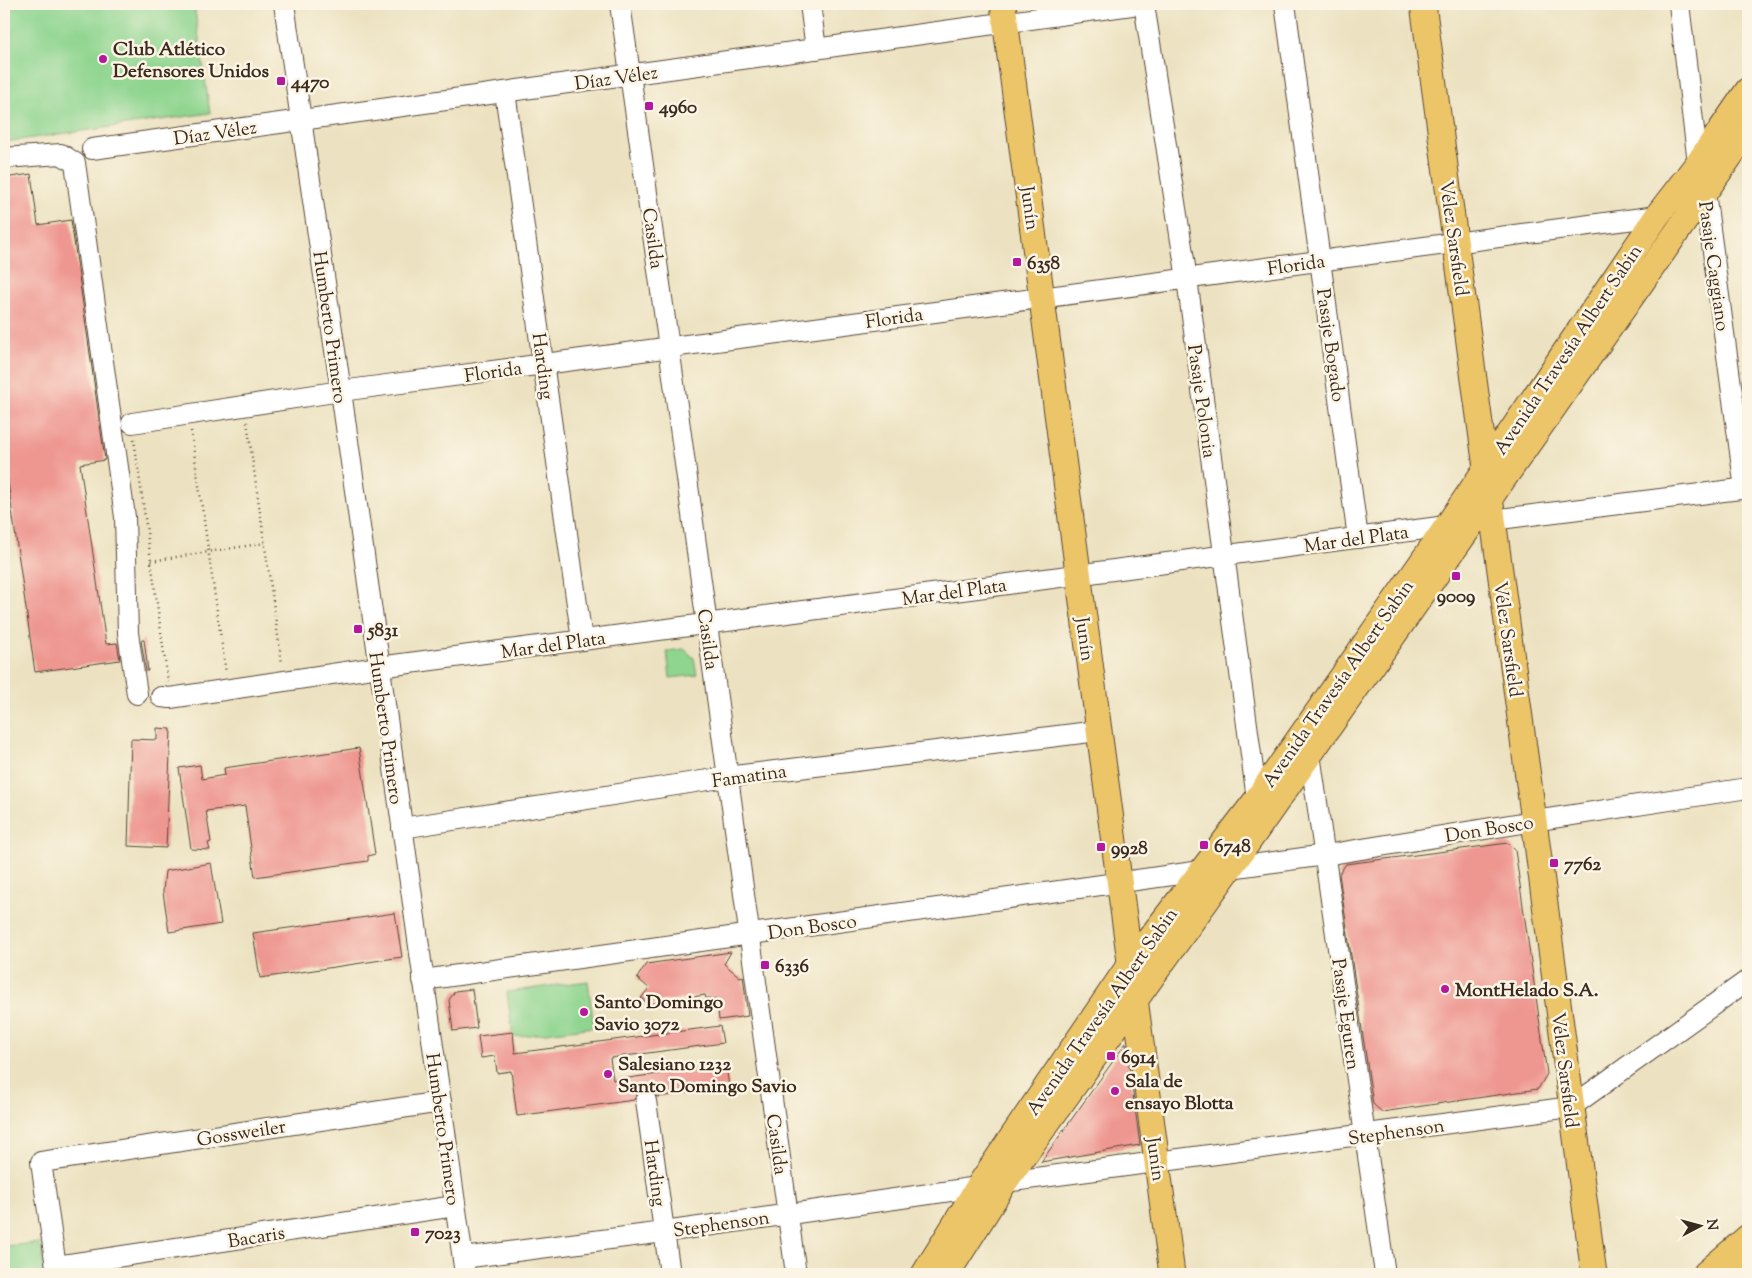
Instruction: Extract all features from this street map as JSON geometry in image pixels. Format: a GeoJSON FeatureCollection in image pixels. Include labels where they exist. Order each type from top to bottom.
{"type":"FeatureCollection","features":[{"type":"Feature","properties":{"kind":"main road","name":"Vélez Sarsfield"},"geometry":{"type":"LineString","coordinates":[[1423,4],[1485,469],[1485,513],[1534,820],[1594,1274]]}},
{"type":"Feature","properties":{"kind":"main road","name":"Junín"},"geometry":{"type":"LineString","coordinates":[[1004,13],[1043,298],[1077,575],[1172,1274]]}},
{"type":"Feature","properties":{"kind":"main road","name":"Avenida Travesía Albert Sabin"},"geometry":{"type":"LineString","coordinates":[[924,1274],[978,1187],[1130,964],[1257,799],[1447,526],[1657,216],[1698,163],[1748,90]]}},
{"type":"Feature","properties":{"kind":"main road","name":"Avenida Travesía Albert Sabin"},"geometry":{"type":"LineString","coordinates":[[947,1274],[1005,1182],[1310,754],[1485,513],[1704,192],[1748,131]]}},
{"type":"Feature","properties":{"kind":"main road"},"geometry":{"type":"LineString","coordinates":[[1705,1274],[1745,1240]]}},
{"type":"Feature","properties":{"kind":"main road"},"geometry":{"type":"LineString","coordinates":[[1740,1274],[1748,1267]]}},
{"type":"Feature","properties":{"kind":"street","name":"Humberto Primero"},"geometry":{"type":"LineString","coordinates":[[284,4],[341,390],[464,1266]]}},
{"type":"Feature","properties":{"kind":"street","name":"Casilda"},"geometry":{"type":"LineString","coordinates":[[620,4],[796,1274]]}},
{"type":"Feature","properties":{"kind":"street"},"geometry":{"type":"LineString","coordinates":[[810,4],[816,49]]}},
{"type":"Feature","properties":{"kind":"street","name":"Díaz Vélez"},"geometry":{"type":"LineString","coordinates":[[92,149],[816,49],[1004,13],[1139,4]]}},
{"type":"Feature","properties":{"kind":"street","name":"Pasaje Polonia"},"geometry":{"type":"LineString","coordinates":[[1144,4],[1187,279],[1257,799]]}},
{"type":"Feature","properties":{"kind":"street","name":"Pasaje Bogado"},"geometry":{"type":"LineString","coordinates":[[1284,4],[1358,538]]}},
{"type":"Feature","properties":{"kind":"street"},"geometry":{"type":"LineString","coordinates":[[1679,4],[1698,163]]}},
{"type":"Feature","properties":{"kind":"street","name":"Harding"},"geometry":{"type":"LineString","coordinates":[[505,92],[582,640]]}},
{"type":"Feature","properties":{"kind":"street"},"geometry":{"type":"LineString","coordinates":[[4,158],[61,154],[75,163],[125,517],[128,633],[136,694]]}},
{"type":"Feature","properties":{"kind":"street","name":"Pasaje Caggiano"},"geometry":{"type":"LineString","coordinates":[[1704,192],[1747,489]]}},
{"type":"Feature","properties":{"kind":"street","name":"Florida"},"geometry":{"type":"LineString","coordinates":[[132,423],[341,390],[1657,216]]}},
{"type":"Feature","properties":{"kind":"street","name":"Mar del Plata"},"geometry":{"type":"LineString","coordinates":[[165,698],[379,667],[1447,526],[1485,513],[1747,489]]}},
{"type":"Feature","properties":{"kind":"street","name":"Famatina"},"geometry":{"type":"LineString","coordinates":[[402,828],[727,777],[1098,732]]}},
{"type":"Feature","properties":{"kind":"street","name":"Pasaje Eguren"},"geometry":{"type":"LineString","coordinates":[[1310,754],[1385,1274]]}},
{"type":"Feature","properties":{"kind":"street","name":"Don Bosco"},"geometry":{"type":"LineString","coordinates":[[1230,868],[1325,855],[1534,820],[1748,788]]}},
{"type":"Feature","properties":{"kind":"street","name":"Don Bosco"},"geometry":{"type":"LineString","coordinates":[[423,980],[1202,871]]}},
{"type":"Feature","properties":{"kind":"street","name":"Stephenson"},"geometry":{"type":"LineString","coordinates":[[1005,1182],[1571,1107],[1748,980]]}},
{"type":"Feature","properties":{"kind":"street","name":"Harding"},"geometry":{"type":"LineString","coordinates":[[646,1101],[670,1274]]}},
{"type":"Feature","properties":{"kind":"street","name":"Gossweiler"},"geometry":{"type":"LineString","coordinates":[[57,1270],[41,1162],[440,1102]]}},
{"type":"Feature","properties":{"kind":"street","name":"Stephenson"},"geometry":{"type":"LineString","coordinates":[[464,1266],[664,1232],[978,1187]]}},
{"type":"Feature","properties":{"kind":"street","name":"Bacaris"},"geometry":{"type":"LineString","coordinates":[[57,1270],[455,1206]]}},
{"type":"Feature","properties":{"kind":"street"},"geometry":{"type":"LineString","coordinates":[[1727,1274],[1745,1240]]}},
{"type":"Feature","properties":{"kind":"street"},"geometry":{"type":"LineString","coordinates":[[1735,1274],[1748,1267]]}},
{"type":"Feature","properties":{"kind":"path"},"geometry":{"type":"LineString","coordinates":[[244,406],[285,681]]}},
{"type":"Feature","properties":{"kind":"path"},"geometry":{"type":"LineString","coordinates":[[189,414],[228,689]]}},
{"type":"Feature","properties":{"kind":"path"},"geometry":{"type":"LineString","coordinates":[[132,423],[151,561],[165,698]]}},
{"type":"Feature","properties":{"kind":"path"},"geometry":{"type":"LineString","coordinates":[[151,561],[265,543]]}},
{"type":"Feature","properties":{"kind":"green space","name":"Club Atlético Defensores Unidos"},"geometry":{"type":"Polygon","coordinates":[[[4,4],[194,4],[210,113],[4,142],[4,4]]]}},
{"type":"Feature","properties":{"kind":"green space"},"geometry":{"type":"Polygon","coordinates":[[[684,649],[694,658],[697,675],[670,678],[667,651],[684,649]]]}},
{"type":"Feature","properties":{"kind":"green space"},"geometry":{"type":"Polygon","coordinates":[[[588,981],[594,1027],[513,1037],[507,992],[588,981]]]}},
{"type":"Feature","properties":{"kind":"green space"},"geometry":{"type":"Polygon","coordinates":[[[40,1243],[45,1274],[4,1274],[4,1246],[40,1243]]]}},
{"type":"Feature","properties":{"kind":"building"},"geometry":{"type":"Polygon","coordinates":[[[31,174],[38,225],[71,220],[105,460],[80,464],[106,644],[117,643],[120,660],[35,672],[4,454],[4,178],[31,174]]]}},
{"type":"Feature","properties":{"kind":"building"},"geometry":{"type":"Polygon","coordinates":[[[141,640],[144,640],[148,671],[146,671],[141,640]]]}},
{"type":"Feature","properties":{"kind":"building"},"geometry":{"type":"Polygon","coordinates":[[[157,728],[171,729],[166,848],[128,846],[131,739],[157,740],[157,728]]]}},
{"type":"Feature","properties":{"kind":"building"},"geometry":{"type":"Polygon","coordinates":[[[359,748],[375,854],[368,856],[368,861],[255,877],[245,806],[206,811],[211,842],[208,843],[210,850],[191,849],[179,768],[200,765],[202,779],[225,775],[224,768],[359,748]]]}},
{"type":"Feature","properties":{"kind":"building","name":"MontHelado S.A."},"geometry":{"type":"Polygon","coordinates":[[[1508,843],[1515,850],[1547,1074],[1538,1089],[1382,1112],[1373,1104],[1339,874],[1346,864],[1508,843]]]}},
{"type":"Feature","properties":{"kind":"building"},"geometry":{"type":"Polygon","coordinates":[[[211,863],[221,924],[169,932],[163,892],[165,871],[211,863]]]}},
{"type":"Feature","properties":{"kind":"building"},"geometry":{"type":"Polygon","coordinates":[[[395,913],[402,957],[260,978],[253,933],[395,913]]]}},
{"type":"Feature","properties":{"kind":"building"},"geometry":{"type":"Polygon","coordinates":[[[731,952],[724,964],[740,977],[743,976],[748,1016],[719,1020],[717,999],[706,998],[705,995],[648,1004],[641,998],[649,988],[637,978],[646,964],[731,952]]]}},
{"type":"Feature","properties":{"kind":"building"},"geometry":{"type":"Polygon","coordinates":[[[472,989],[477,1028],[453,1031],[449,1000],[455,991],[472,989]]]}},
{"type":"Feature","properties":{"kind":"building"},"geometry":{"type":"Polygon","coordinates":[[[720,1026],[723,1043],[610,1058],[613,1080],[726,1065],[729,1087],[657,1097],[651,1090],[644,1089],[638,1092],[634,1100],[517,1116],[511,1071],[497,1073],[495,1056],[481,1058],[478,1036],[513,1032],[515,1053],[720,1026]]]}},
{"type":"Feature","properties":{"kind":"building","name":"Sala de ensayo Blotta"},"geometry":{"type":"Polygon","coordinates":[[[1126,1043],[1140,1145],[1041,1162],[1126,1043]]]}},
{"type":"Feature","properties":{"kind":"place","name":"Club Atlético Defensores Unidos"},"geometry":{"type":"Point","coordinates":[103,59]}},
{"type":"Feature","properties":{"kind":"place","name":"4470"},"geometry":{"type":"Point","coordinates":[281,81]}},
{"type":"Feature","properties":{"kind":"place","name":"4960"},"geometry":{"type":"Point","coordinates":[649,106]}},
{"type":"Feature","properties":{"kind":"place","name":"6358"},"geometry":{"type":"Point","coordinates":[1017,262]}},
{"type":"Feature","properties":{"kind":"place","name":"9009"},"geometry":{"type":"Point","coordinates":[1456,576]}},
{"type":"Feature","properties":{"kind":"place","name":"5831"},"geometry":{"type":"Point","coordinates":[358,629]}},
{"type":"Feature","properties":{"kind":"place","name":"6748"},"geometry":{"type":"Point","coordinates":[1204,845]}},
{"type":"Feature","properties":{"kind":"place","name":"9928"},"geometry":{"type":"Point","coordinates":[1101,847]}},
{"type":"Feature","properties":{"kind":"place","name":"7762"},"geometry":{"type":"Point","coordinates":[1554,863]}},
{"type":"Feature","properties":{"kind":"place","name":"6336"},"geometry":{"type":"Point","coordinates":[765,965]}},
{"type":"Feature","properties":{"kind":"place","name":"MontHelado S.A."},"geometry":{"type":"Point","coordinates":[1445,989]}},
{"type":"Feature","properties":{"kind":"place","name":"Santo Domingo Savio 3072"},"geometry":{"type":"Point","coordinates":[584,1012]}},
{"type":"Feature","properties":{"kind":"place","name":"6914"},"geometry":{"type":"Point","coordinates":[1111,1056]}},
{"type":"Feature","properties":{"kind":"place","name":"Salesiano 1232 Santo Domingo Savio"},"geometry":{"type":"Point","coordinates":[608,1074]}},
{"type":"Feature","properties":{"kind":"place","name":"Sala de ensayo Blotta"},"geometry":{"type":"Point","coordinates":[1115,1091]}},
{"type":"Feature","properties":{"kind":"place","name":"7023"},"geometry":{"type":"Point","coordinates":[415,1232]}}]}
